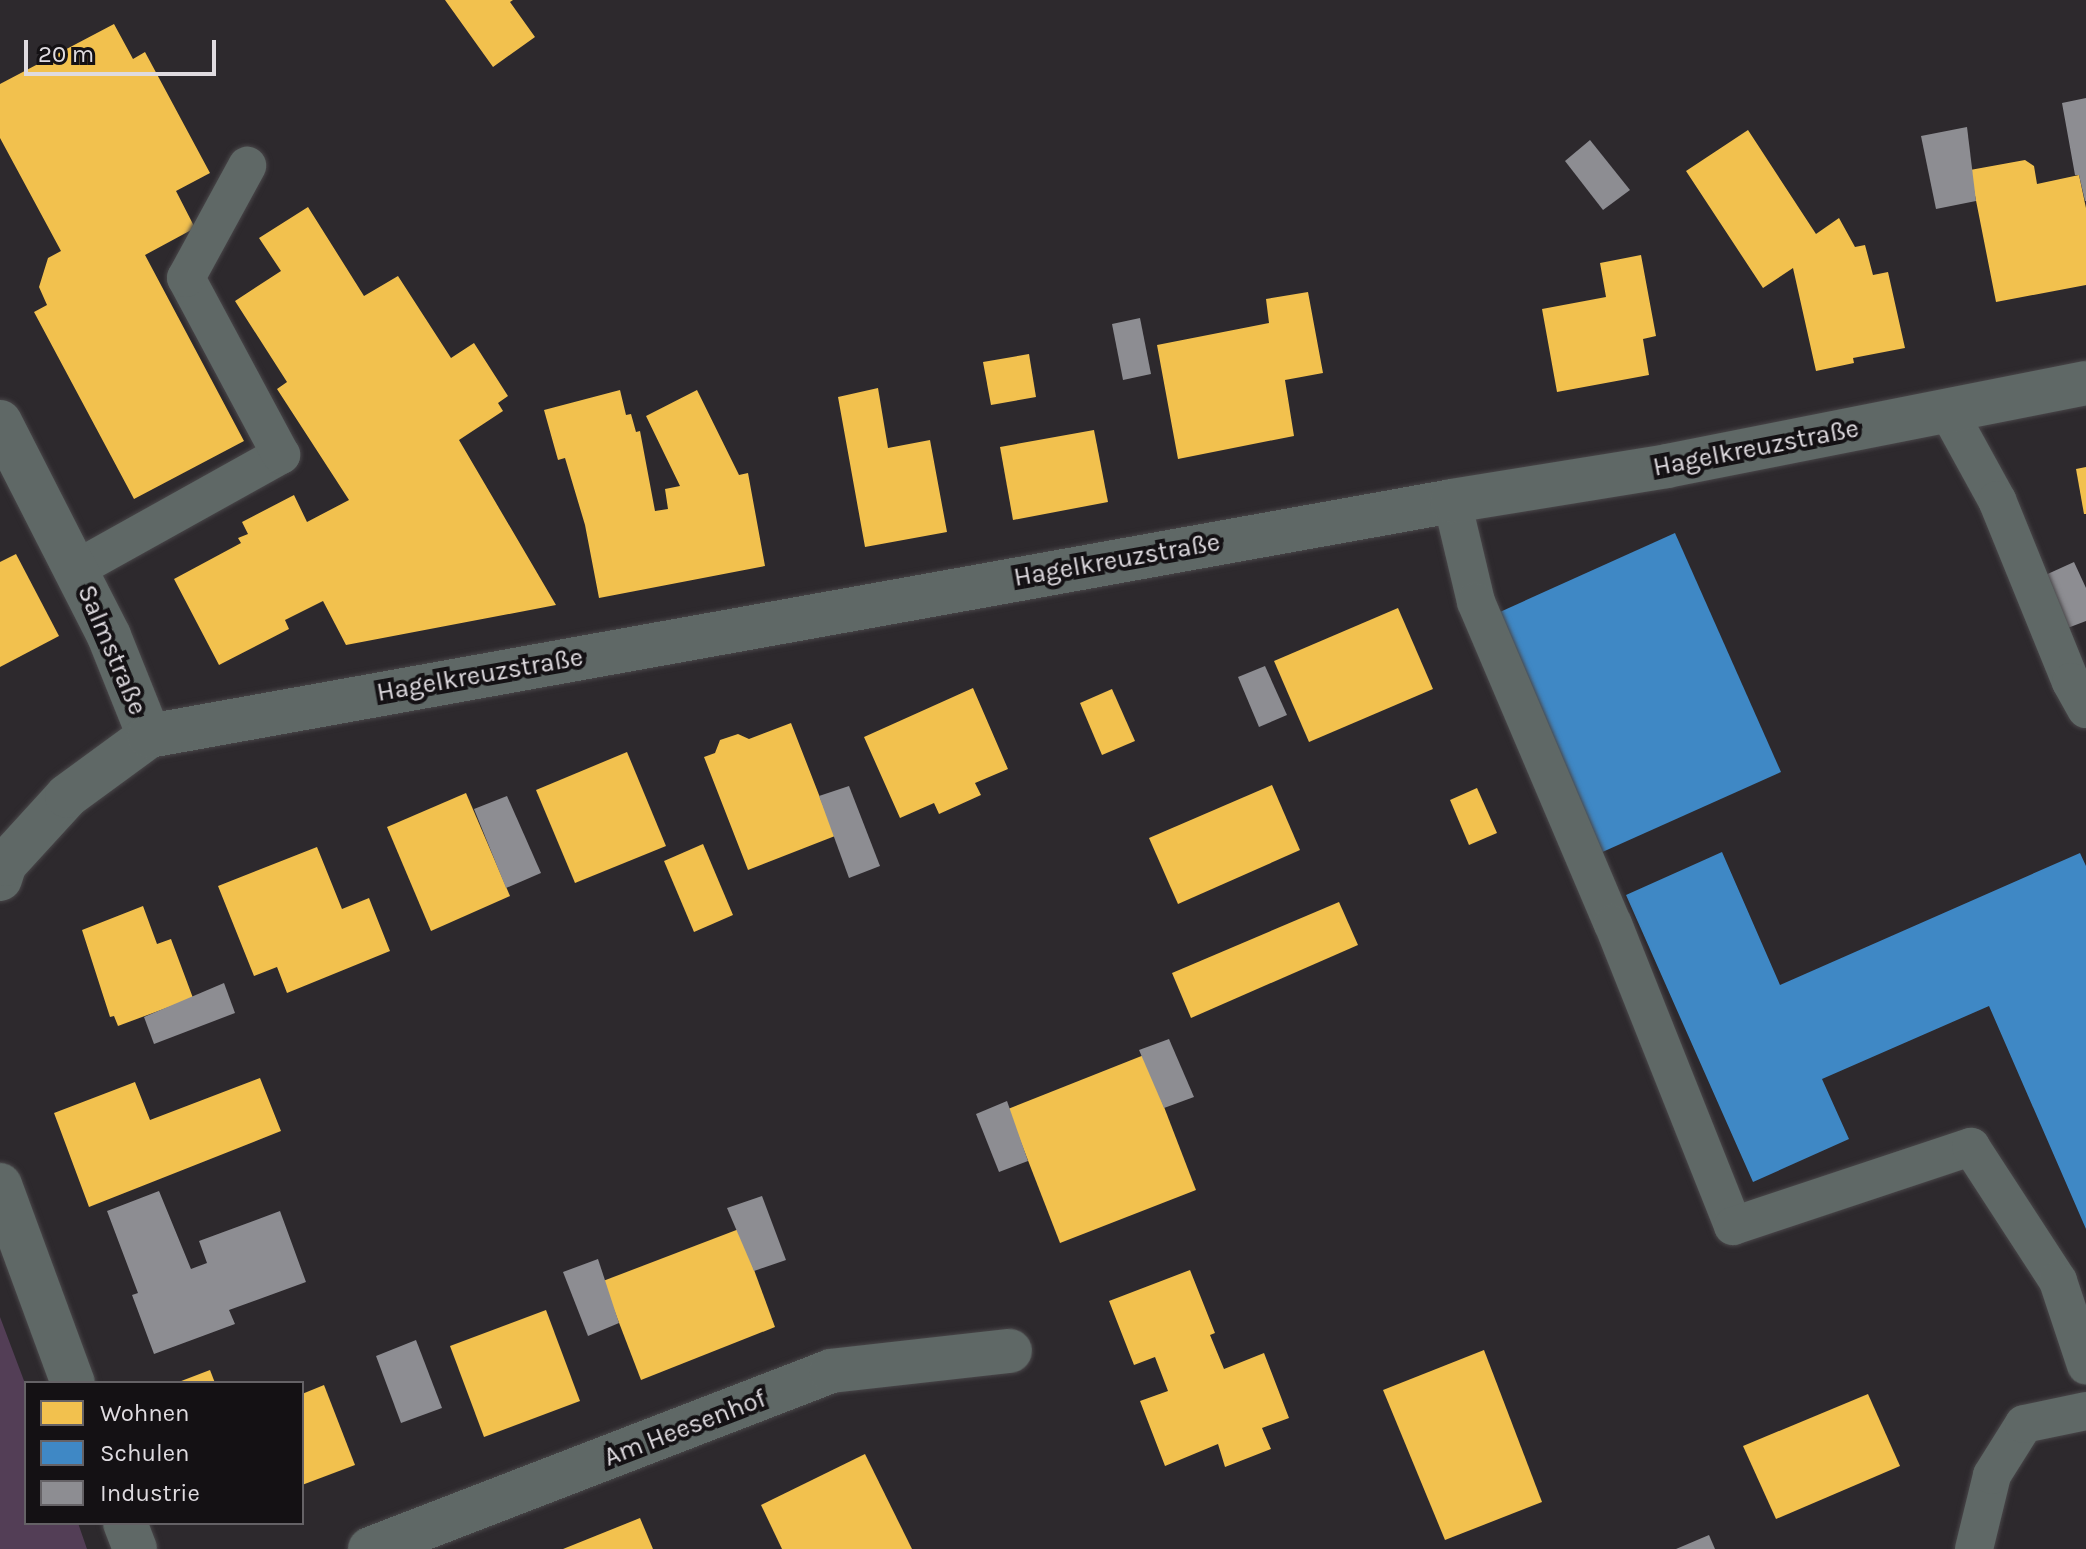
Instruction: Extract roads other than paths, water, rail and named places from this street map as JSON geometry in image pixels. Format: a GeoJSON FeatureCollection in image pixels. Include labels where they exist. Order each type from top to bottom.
{"type":"FeatureCollection","features":[{"type":"Feature","properties":{"kind":"street","name":"Hagelkreuzstraße"},"geometry":{"type":"LineString","coordinates":[[149,736],[1452,501],[1667,466],[2086,383]]}},
{"type":"Feature","properties":{"kind":"street","name":"Salmstraße"},"geometry":{"type":"LineString","coordinates":[[0,422],[109,636],[149,736],[67,796],[2,868]]}},
{"type":"Feature","properties":{"kind":"street"},"geometry":{"type":"LineString","coordinates":[[0,1185],[72,1381]]}},
{"type":"Feature","properties":{"kind":"street","name":"Am Heesenhof"},"geometry":{"type":"LineString","coordinates":[[370,1549],[831,1371],[1010,1351]]}},
{"type":"Feature","properties":{"kind":"street"},"geometry":{"type":"LineString","coordinates":[[126,1525],[135,1549]]}},
{"type":"Feature","properties":{"kind":"lane"},"geometry":{"type":"LineString","coordinates":[[76,569],[281,455],[186,278],[247,166]]}},
{"type":"Feature","properties":{"kind":"lane"},"geometry":{"type":"LineString","coordinates":[[1948,411],[1997,500],[2071,682],[2086,709]]}},
{"type":"Feature","properties":{"kind":"lane"},"geometry":{"type":"LineString","coordinates":[[1452,501],[1476,602],[1613,924],[1733,1226],[1971,1147],[2058,1281],[2085,1359]]}},
{"type":"Feature","properties":{"kind":"lane"},"geometry":{"type":"LineString","coordinates":[[1974,1549],[1992,1475],[2024,1424],[2086,1411]]}}]}
